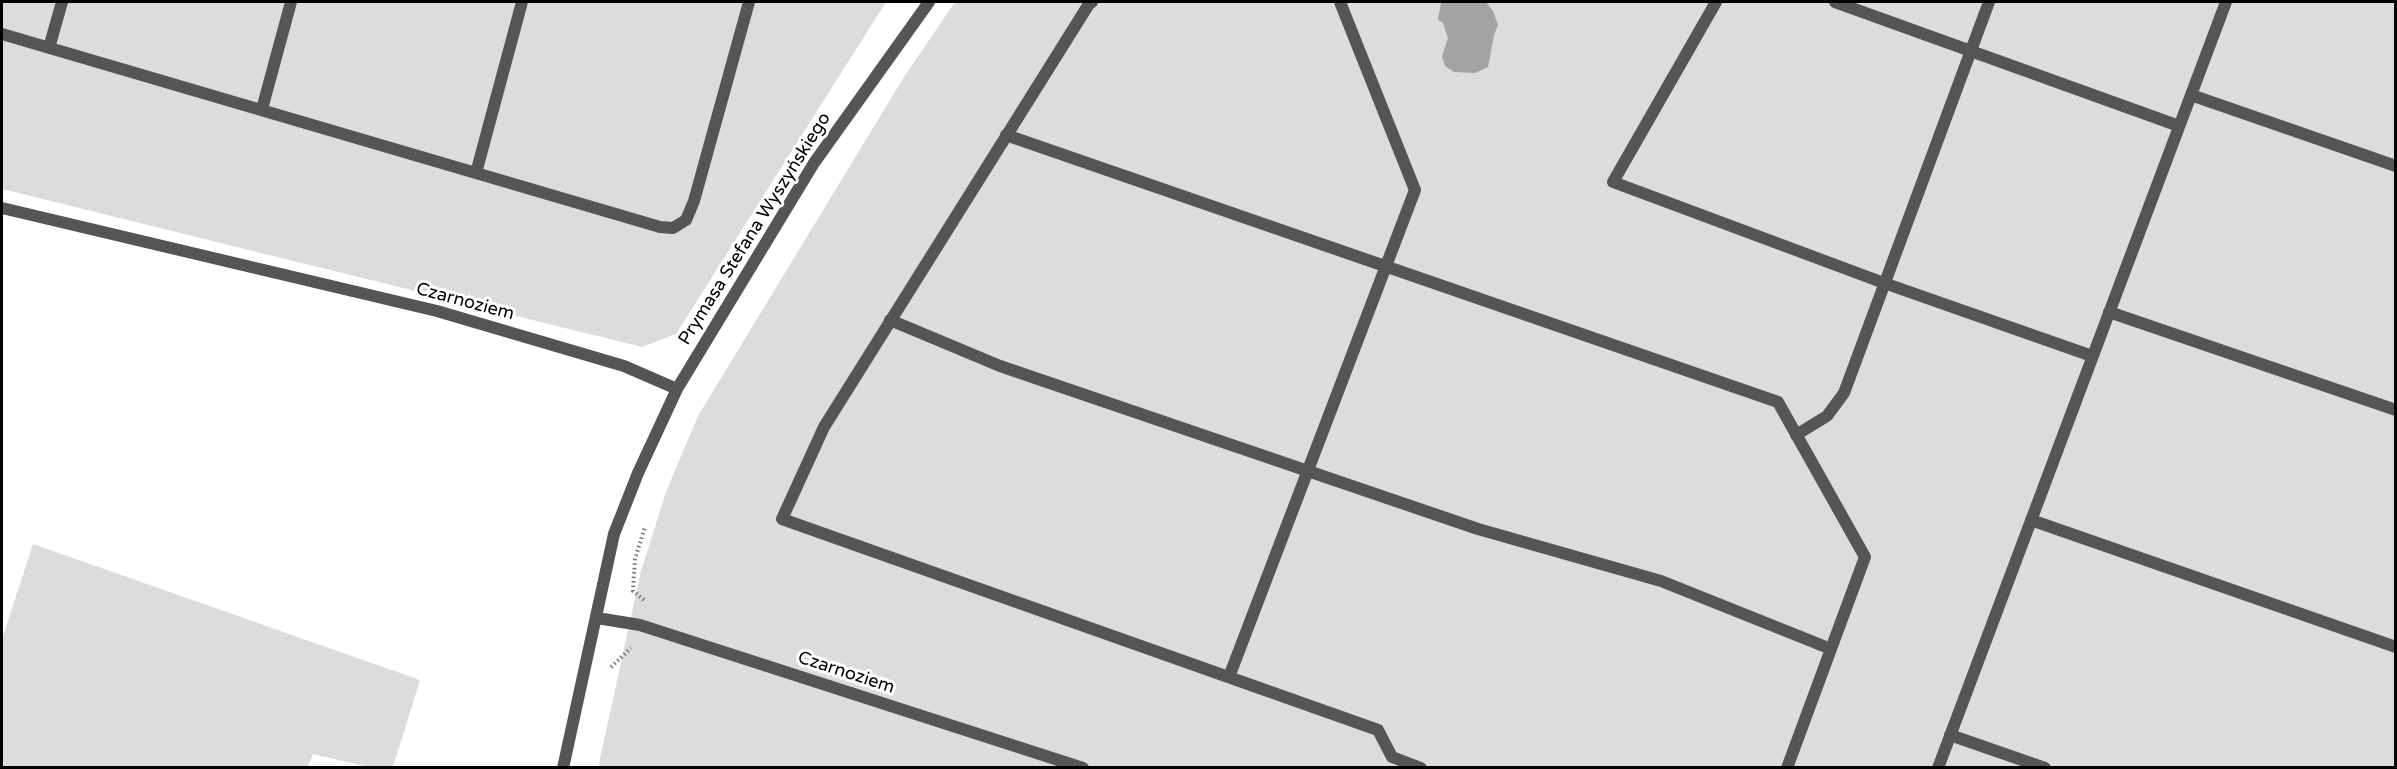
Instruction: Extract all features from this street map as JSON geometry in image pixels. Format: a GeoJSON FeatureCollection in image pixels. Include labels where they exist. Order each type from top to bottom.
{"type":"FeatureCollection","features":[{"type":"Feature","properties":{"kind":"street"},"geometry":{"type":"LineString","coordinates":[[50,48],[62,2]]}},
{"type":"Feature","properties":{"kind":"street"},"geometry":{"type":"LineString","coordinates":[[262,109],[291,2]]}},
{"type":"Feature","properties":{"kind":"street"},"geometry":{"type":"LineString","coordinates":[[476,173],[522,2]]}},
{"type":"Feature","properties":{"kind":"street"},"geometry":{"type":"LineString","coordinates":[[2,34],[660,227],[673,228],[686,220],[694,201],[749,2]]}},
{"type":"Feature","properties":{"kind":"street","name":"Prymasa Stefana Wyszyńskiego"},"geometry":{"type":"LineString","coordinates":[[677,389],[814,163],[929,2]]}},
{"type":"Feature","properties":{"kind":"street"},"geometry":{"type":"LineString","coordinates":[[1092,2],[824,426],[782,519],[1378,730],[1392,757],[1421,768]]}},
{"type":"Feature","properties":{"kind":"street"},"geometry":{"type":"LineString","coordinates":[[1229,677],[1415,190],[1340,2]]}},
{"type":"Feature","properties":{"kind":"street"},"geometry":{"type":"LineString","coordinates":[[1716,2],[1613,182],[1884,283],[2092,357]]}},
{"type":"Feature","properties":{"kind":"street"},"geometry":{"type":"LineString","coordinates":[[1835,2],[2179,126]]}},
{"type":"Feature","properties":{"kind":"street"},"geometry":{"type":"LineString","coordinates":[[1796,435],[1827,416],[1844,393],[1989,2]]}},
{"type":"Feature","properties":{"kind":"street"},"geometry":{"type":"LineString","coordinates":[[1938,768],[2226,2]]}},
{"type":"Feature","properties":{"kind":"street"},"geometry":{"type":"LineString","coordinates":[[2191,95],[2396,166]]}},
{"type":"Feature","properties":{"kind":"street"},"geometry":{"type":"LineString","coordinates":[[1006,135],[1778,402],[1864,557],[1787,768]]}},
{"type":"Feature","properties":{"kind":"street","name":"Czarnoziem"},"geometry":{"type":"LineString","coordinates":[[2,208],[437,311],[624,366],[677,389]]}},
{"type":"Feature","properties":{"kind":"street"},"geometry":{"type":"LineString","coordinates":[[2109,312],[2396,410]]}},
{"type":"Feature","properties":{"kind":"street"},"geometry":{"type":"LineString","coordinates":[[890,321],[1000,366],[1478,529],[1661,581],[1831,649]]}},
{"type":"Feature","properties":{"kind":"street"},"geometry":{"type":"LineString","coordinates":[[563,768],[614,534],[638,473],[677,389]]}},
{"type":"Feature","properties":{"kind":"street"},"geometry":{"type":"LineString","coordinates":[[2031,520],[2396,647]]}},
{"type":"Feature","properties":{"kind":"street","name":"Czarnoziem"},"geometry":{"type":"LineString","coordinates":[[597,618],[640,625],[1083,768]]}},
{"type":"Feature","properties":{"kind":"street"},"geometry":{"type":"LineString","coordinates":[[1950,735],[2045,768]]}},
{"type":"Feature","properties":{"kind":"path"},"geometry":{"type":"LineString","coordinates":[[609,676],[611,665],[631,650],[648,604],[633,591],[635,559],[648,516]]}},
{"type":"Feature","properties":{"kind":"shaded area"},"geometry":{"type":"Polygon","coordinates":[[[2,2],[886,2],[676,334],[642,347],[2,189],[2,2]]]}},
{"type":"Feature","properties":{"kind":"shaded area"},"geometry":{"type":"Polygon","coordinates":[[[955,2],[2395,2],[2395,767],[598,768],[641,571],[666,492],[698,416],[904,77],[955,2]]]}},
{"type":"Feature","properties":{"kind":"shaded area"},"geometry":{"type":"Polygon","coordinates":[[[1441,2],[1486,2],[1493,11],[1498,25],[1488,67],[1475,73],[1454,72],[1445,66],[1442,56],[1448,38],[1443,23],[1438,20],[1441,2]]]}},
{"type":"Feature","properties":{"kind":"shaded area"},"geometry":{"type":"Polygon","coordinates":[[[33,544],[420,680],[393,767],[368,767],[313,754],[307,768],[2,767],[2,639],[33,544]]]}}]}
